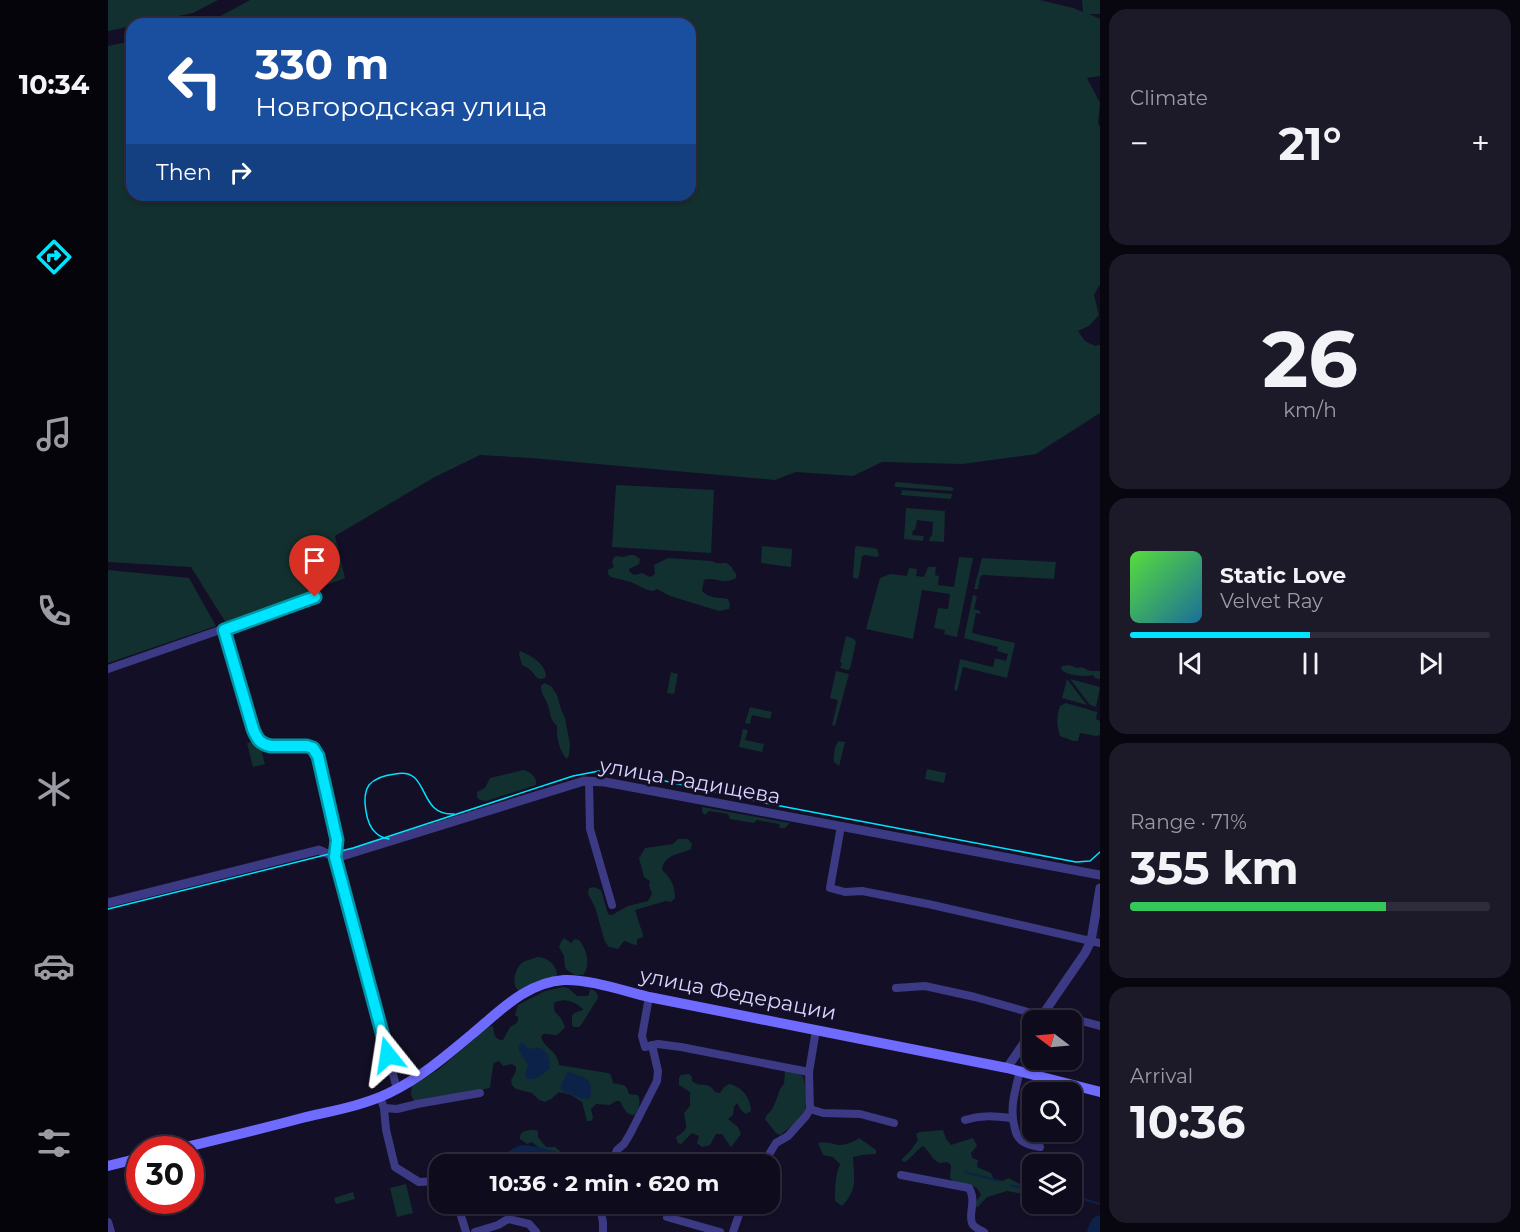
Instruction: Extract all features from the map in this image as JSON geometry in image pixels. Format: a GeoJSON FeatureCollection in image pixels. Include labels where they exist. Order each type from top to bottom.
{"type":"FeatureCollection","features":[{"type":"Feature","properties":{"kind":"main road","name":"улица Федерации"},"geometry":{"type":"LineString","coordinates":[[204,1143],[349,1107],[382,1102],[397,1089],[444,1058],[518,996],[538,986],[565,980],[1007,1068],[1100,1092]]}},
{"type":"Feature","properties":{"kind":"main road"},"geometry":{"type":"LineString","coordinates":[[108,1166],[126,1162]]}},
{"type":"Feature","properties":{"kind":"street"},"geometry":{"type":"LineString","coordinates":[[108,669],[315,597]]}},
{"type":"Feature","properties":{"kind":"street"},"geometry":{"type":"LineString","coordinates":[[224,630],[258,740],[265,745],[307,746],[316,751],[337,840],[335,857],[397,1089]]}},
{"type":"Feature","properties":{"kind":"street"},"geometry":{"type":"LineString","coordinates":[[589,781],[590,827],[612,905]]}},
{"type":"Feature","properties":{"kind":"street","name":"улица Радищева"},"geometry":{"type":"LineString","coordinates":[[108,903],[319,850],[335,857],[589,781],[1100,875]]}},
{"type":"Feature","properties":{"kind":"street"},"geometry":{"type":"LineString","coordinates":[[842,826],[830,888],[844,892],[862,891],[928,904],[1095,942]]}},
{"type":"Feature","properties":{"kind":"street"},"geometry":{"type":"LineString","coordinates":[[1046,1010],[1095,942],[1100,888]]}},
{"type":"Feature","properties":{"kind":"street"},"geometry":{"type":"LineString","coordinates":[[896,988],[925,986],[1022,1011]]}},
{"type":"Feature","properties":{"kind":"street"},"geometry":{"type":"LineString","coordinates":[[649,997],[642,1036],[645,1047],[658,1044],[681,1047],[809,1072]]}},
{"type":"Feature","properties":{"kind":"street"},"geometry":{"type":"LineString","coordinates":[[1082,1023],[1100,1026]]}},
{"type":"Feature","properties":{"kind":"street"},"geometry":{"type":"LineString","coordinates":[[769,1154],[776,1143],[788,1136],[810,1109],[809,1072],[816,1030]]}},
{"type":"Feature","properties":{"kind":"street"},"geometry":{"type":"LineString","coordinates":[[615,1154],[630,1134],[657,1081],[658,1071],[652,1045]]}},
{"type":"Feature","properties":{"kind":"street"},"geometry":{"type":"LineString","coordinates":[[1007,1068],[1022,1046]]}},
{"type":"Feature","properties":{"kind":"street"},"geometry":{"type":"LineString","coordinates":[[1020,1071],[1011,1118],[1020,1140],[1040,1148]]}},
{"type":"Feature","properties":{"kind":"street"},"geometry":{"type":"LineString","coordinates":[[382,1102],[397,1109],[480,1093]]}},
{"type":"Feature","properties":{"kind":"street"},"geometry":{"type":"LineString","coordinates":[[382,1102],[395,1167],[419,1182],[429,1182]]}},
{"type":"Feature","properties":{"kind":"street"},"geometry":{"type":"LineString","coordinates":[[810,1109],[823,1113],[860,1114],[894,1123]]}},
{"type":"Feature","properties":{"kind":"street"},"geometry":{"type":"LineString","coordinates":[[964,1120],[990,1115],[1011,1118]]}},
{"type":"Feature","properties":{"kind":"street"},"geometry":{"type":"LineString","coordinates":[[901,1175],[969,1188],[973,1201],[972,1222],[984,1232]]}},
{"type":"Feature","properties":{"kind":"street"},"geometry":{"type":"LineString","coordinates":[[460,1214],[466,1232]]}},
{"type":"Feature","properties":{"kind":"street"},"geometry":{"type":"LineString","coordinates":[[601,1214],[603,1232]]}},
{"type":"Feature","properties":{"kind":"street"},"geometry":{"type":"LineString","coordinates":[[732,1232],[739,1214]]}},
{"type":"Feature","properties":{"kind":"street"},"geometry":{"type":"LineString","coordinates":[[667,1217],[720,1232]]}},
{"type":"Feature","properties":{"kind":"street"},"geometry":{"type":"LineString","coordinates":[[475,1232],[498,1225],[508,1219],[530,1224],[536,1232]]}},
{"type":"Feature","properties":{"kind":"street"},"geometry":{"type":"LineString","coordinates":[[108,1222],[111,1232]]}},
{"type":"Feature","properties":{"kind":"green space"},"geometry":{"type":"Polygon","coordinates":[[[108,0],[218,0],[193,13],[169,18],[126,18],[126,27],[108,31],[108,0]]]}},
{"type":"Feature","properties":{"kind":"green space"},"geometry":{"type":"Polygon","coordinates":[[[250,0],[1040,0],[1083,12],[1082,0],[1100,0],[1100,14],[1089,14],[1100,19],[1100,76],[1087,78],[1100,103],[1098,123],[1100,127],[1100,284],[1094,295],[1099,315],[1089,326],[1078,331],[1085,341],[1095,346],[1100,345],[1100,413],[1036,454],[962,464],[882,462],[853,476],[796,472],[775,480],[480,455],[433,478],[335,536],[345,578],[226,623],[191,567],[108,562],[108,46],[126,42],[126,201],[696,201],[696,18],[217,18],[250,0]]]}},
{"type":"Feature","properties":{"kind":"green space"},"geometry":{"type":"Polygon","coordinates":[[[896,482],[954,489],[952,491],[896,487],[894,485],[896,482]]]}},
{"type":"Feature","properties":{"kind":"green space"},"geometry":{"type":"Polygon","coordinates":[[[616,485],[714,490],[711,553],[612,547],[616,485]]]}},
{"type":"Feature","properties":{"kind":"green space"},"geometry":{"type":"Polygon","coordinates":[[[902,490],[952,494],[951,499],[901,495],[902,490]]]}},
{"type":"Feature","properties":{"kind":"green space"},"geometry":{"type":"Polygon","coordinates":[[[906,508],[945,511],[944,542],[929,541],[932,536],[933,522],[917,520],[912,535],[924,536],[923,541],[904,539],[906,508]]]}},
{"type":"Feature","properties":{"kind":"green space"},"geometry":{"type":"Polygon","coordinates":[[[762,546],[792,549],[791,567],[761,563],[762,546]]]}},
{"type":"Feature","properties":{"kind":"green space"},"geometry":{"type":"Polygon","coordinates":[[[856,546],[877,549],[879,555],[877,557],[862,556],[858,579],[853,578],[856,546]]]}},
{"type":"Feature","properties":{"kind":"green space"},"geometry":{"type":"Polygon","coordinates":[[[630,555],[640,559],[639,564],[629,571],[634,575],[642,573],[650,577],[655,574],[654,565],[668,558],[728,564],[736,574],[736,578],[726,581],[704,580],[702,591],[711,597],[728,599],[729,609],[719,611],[670,596],[657,589],[652,591],[645,589],[608,574],[608,570],[614,567],[612,562],[614,557],[630,555]]]}},
{"type":"Feature","properties":{"kind":"green space"},"geometry":{"type":"Polygon","coordinates":[[[959,557],[973,558],[957,637],[944,634],[945,630],[934,628],[938,608],[948,609],[950,594],[922,590],[913,639],[866,629],[880,578],[890,574],[907,576],[909,568],[917,569],[916,576],[924,577],[928,567],[936,567],[935,575],[939,576],[938,585],[954,587],[959,557]]]}},
{"type":"Feature","properties":{"kind":"green space"},"geometry":{"type":"Polygon","coordinates":[[[982,558],[1056,562],[1054,579],[983,575],[980,577],[978,589],[974,589],[982,558]]]}},
{"type":"Feature","properties":{"kind":"green space"},"geometry":{"type":"Polygon","coordinates":[[[108,570],[189,578],[216,626],[108,663],[108,570]]]}},
{"type":"Feature","properties":{"kind":"green space"},"geometry":{"type":"Polygon","coordinates":[[[973,595],[977,596],[974,609],[980,611],[980,614],[976,613],[972,633],[1015,643],[1007,678],[963,667],[957,691],[954,690],[960,659],[993,667],[995,658],[1006,661],[1008,654],[997,651],[998,647],[964,638],[973,595]]]}},
{"type":"Feature","properties":{"kind":"green space"},"geometry":{"type":"Polygon","coordinates":[[[846,636],[856,642],[848,670],[840,668],[846,636]]]}},
{"type":"Feature","properties":{"kind":"green space"},"geometry":{"type":"Polygon","coordinates":[[[520,651],[541,664],[546,677],[538,678],[522,665],[520,651]]]}},
{"type":"Feature","properties":{"kind":"green space"},"geometry":{"type":"Polygon","coordinates":[[[1069,665],[1090,671],[1100,671],[1100,679],[1093,675],[1071,675],[1061,669],[1062,666],[1069,665]]]}},
{"type":"Feature","properties":{"kind":"green space"},"geometry":{"type":"Polygon","coordinates":[[[836,671],[849,674],[835,726],[832,725],[838,700],[830,698],[836,671]]]}},
{"type":"Feature","properties":{"kind":"green space"},"geometry":{"type":"Polygon","coordinates":[[[671,672],[678,674],[674,694],[667,693],[671,672]]]}},
{"type":"Feature","properties":{"kind":"green space"},"geometry":{"type":"Polygon","coordinates":[[[1067,679],[1087,705],[1062,698],[1067,679]]]}},
{"type":"Feature","properties":{"kind":"green space"},"geometry":{"type":"Polygon","coordinates":[[[1070,679],[1100,687],[1096,707],[1090,705],[1070,679]]]}},
{"type":"Feature","properties":{"kind":"green space"},"geometry":{"type":"Polygon","coordinates":[[[544,683],[551,686],[557,695],[565,718],[570,745],[567,759],[560,748],[557,726],[551,718],[542,692],[541,686],[544,683]]]}},
{"type":"Feature","properties":{"kind":"green space"},"geometry":{"type":"Polygon","coordinates":[[[1066,703],[1097,712],[1096,719],[1100,721],[1100,735],[1080,733],[1078,741],[1060,736],[1058,714],[1060,706],[1066,703]]]}},
{"type":"Feature","properties":{"kind":"green space"},"geometry":{"type":"Polygon","coordinates":[[[750,707],[772,712],[770,719],[752,715],[750,724],[745,723],[750,707]]]}},
{"type":"Feature","properties":{"kind":"green space"},"geometry":{"type":"Polygon","coordinates":[[[743,729],[748,730],[745,740],[764,744],[762,752],[739,747],[743,729]]]}},
{"type":"Feature","properties":{"kind":"green space"},"geometry":{"type":"Polygon","coordinates":[[[839,741],[845,742],[839,766],[834,762],[834,754],[839,741]]]}},
{"type":"Feature","properties":{"kind":"green space"},"geometry":{"type":"Polygon","coordinates":[[[252,742],[261,750],[265,764],[253,767],[247,743],[252,742]]]}},
{"type":"Feature","properties":{"kind":"green space"},"geometry":{"type":"Polygon","coordinates":[[[927,769],[946,773],[944,783],[925,779],[927,769]]]}},
{"type":"Feature","properties":{"kind":"green space"},"geometry":{"type":"Polygon","coordinates":[[[523,770],[533,775],[536,785],[486,801],[477,797],[477,792],[485,788],[490,778],[523,770]]]}},
{"type":"Feature","properties":{"kind":"green space"},"geometry":{"type":"Polygon","coordinates":[[[702,807],[790,823],[785,828],[780,828],[779,824],[757,820],[754,823],[730,819],[728,814],[709,811],[705,815],[702,807]]]}},
{"type":"Feature","properties":{"kind":"green space"},"geometry":{"type":"Polygon","coordinates":[[[678,839],[688,839],[692,844],[691,849],[669,858],[662,870],[672,882],[675,898],[671,902],[666,901],[635,910],[643,935],[637,939],[637,945],[624,941],[618,949],[609,947],[605,942],[595,907],[588,894],[589,888],[594,887],[601,890],[608,914],[612,915],[628,906],[648,901],[652,894],[650,881],[644,877],[639,858],[645,848],[673,844],[678,839]]]}},
{"type":"Feature","properties":{"kind":"green space"},"geometry":{"type":"Polygon","coordinates":[[[564,938],[571,943],[575,939],[579,940],[584,948],[587,967],[583,975],[575,975],[565,967],[564,956],[559,947],[564,938]]]}},
{"type":"Feature","properties":{"kind":"green space"},"geometry":{"type":"Polygon","coordinates":[[[537,957],[552,963],[557,977],[520,991],[514,982],[518,968],[524,962],[537,957]]]}},
{"type":"Feature","properties":{"kind":"green space"},"geometry":{"type":"Polygon","coordinates":[[[564,987],[577,996],[588,996],[592,989],[597,993],[598,998],[579,1027],[572,1025],[572,1016],[583,1009],[569,1001],[562,1000],[554,1003],[555,1011],[565,1027],[557,1034],[543,1034],[541,1037],[545,1045],[556,1056],[559,1065],[608,1073],[613,1083],[625,1086],[629,1094],[638,1095],[639,1106],[634,1115],[627,1112],[620,1101],[616,1101],[610,1105],[596,1104],[591,1109],[593,1118],[587,1121],[582,1102],[571,1095],[559,1092],[545,1102],[532,1093],[516,1089],[511,1080],[516,1067],[512,1064],[503,1066],[499,1061],[493,1066],[490,1088],[415,1103],[411,1095],[412,1085],[438,1070],[488,1027],[493,1026],[496,1037],[503,1040],[510,1027],[518,1021],[515,1015],[518,1005],[545,991],[564,987]]]}},
{"type":"Feature","properties":{"kind":"green space"},"geometry":{"type":"Polygon","coordinates":[[[786,1070],[803,1076],[806,1104],[796,1122],[780,1135],[765,1119],[784,1084],[786,1070]]]}},
{"type":"Feature","properties":{"kind":"green space"},"geometry":{"type":"Polygon","coordinates":[[[689,1074],[692,1081],[709,1086],[720,1093],[729,1084],[734,1085],[742,1090],[747,1098],[751,1111],[746,1114],[737,1103],[733,1115],[728,1119],[738,1127],[741,1134],[731,1147],[722,1134],[716,1134],[710,1145],[702,1147],[697,1143],[699,1136],[692,1133],[681,1144],[678,1143],[676,1137],[685,1130],[684,1113],[690,1106],[690,1092],[679,1085],[679,1078],[681,1075],[689,1074]]]}},
{"type":"Feature","properties":{"kind":"green space"},"geometry":{"type":"Polygon","coordinates":[[[943,1130],[951,1145],[973,1138],[977,1146],[971,1153],[972,1158],[978,1160],[977,1167],[991,1173],[993,1178],[1003,1181],[1008,1178],[1022,1185],[1022,1194],[1007,1191],[987,1197],[977,1208],[975,1203],[981,1195],[977,1188],[955,1183],[950,1178],[951,1165],[947,1162],[939,1163],[923,1146],[907,1161],[902,1161],[918,1140],[916,1134],[943,1130]]]}},
{"type":"Feature","properties":{"kind":"green space"},"geometry":{"type":"Polygon","coordinates":[[[538,1131],[538,1137],[546,1147],[555,1147],[561,1152],[571,1154],[555,1154],[539,1148],[532,1142],[527,1144],[520,1139],[522,1133],[538,1131]]]}},
{"type":"Feature","properties":{"kind":"green space"},"geometry":{"type":"Polygon","coordinates":[[[859,1138],[876,1150],[876,1154],[853,1157],[853,1189],[842,1206],[835,1201],[840,1164],[833,1157],[823,1155],[818,1143],[842,1145],[859,1138]]]}},
{"type":"Feature","properties":{"kind":"green space"},"geometry":{"type":"Polygon","coordinates":[[[406,1184],[413,1213],[397,1217],[390,1188],[406,1184]]]}},
{"type":"Feature","properties":{"kind":"green space"},"geometry":{"type":"Polygon","coordinates":[[[353,1192],[355,1199],[336,1204],[334,1198],[353,1192]]]}},
{"type":"Feature","properties":{"kind":"water"},"geometry":{"type":"Polygon","coordinates":[[[521,1043],[525,1044],[528,1049],[542,1049],[549,1059],[550,1068],[534,1079],[527,1079],[525,1075],[528,1065],[519,1051],[521,1043]]]}},
{"type":"Feature","properties":{"kind":"water"},"geometry":{"type":"Polygon","coordinates":[[[570,1072],[588,1080],[591,1087],[590,1098],[583,1099],[562,1091],[560,1087],[567,1073],[570,1072]]]}},
{"type":"Feature","properties":{"kind":"water"},"geometry":{"type":"Polygon","coordinates":[[[522,1145],[559,1154],[503,1154],[522,1145]]]}},
{"type":"Feature","properties":{"kind":"water"},"geometry":{"type":"Polygon","coordinates":[[[1100,1215],[1100,1232],[1087,1232],[1093,1219],[1100,1215]]]}},
{"type":"Feature","properties":{"kind":"waterway"},"geometry":{"type":"LineString","coordinates":[[965,1172],[999,1181]]}},
{"type":"Feature","properties":{"kind":"waterway"},"geometry":{"type":"LineString","coordinates":[[1011,1185],[1022,1189]]}},
{"type":"Feature","properties":{"kind":"waterway"},"geometry":{"type":"LineString","coordinates":[[1082,1199],[1100,1204]]}},
{"type":"Feature","properties":{"kind":"tram line"},"geometry":{"type":"LineString","coordinates":[[108,909],[353,848],[573,776],[599,771],[624,772],[770,804],[1076,862],[1090,861],[1100,852]]}},
{"type":"Feature","properties":{"kind":"tram line"},"geometry":{"type":"LineString","coordinates":[[389,839],[372,829],[365,803],[369,785],[381,777],[392,774],[406,774],[414,777],[434,807],[442,813],[454,814]]}},
{"type":"Feature","properties":{"kind":"route"},"geometry":{"type":"LineString","coordinates":[[315,597],[257,616],[224,630],[258,740],[271,746],[307,746],[313,748],[318,756],[337,840],[335,857],[388,1055]]}}]}
